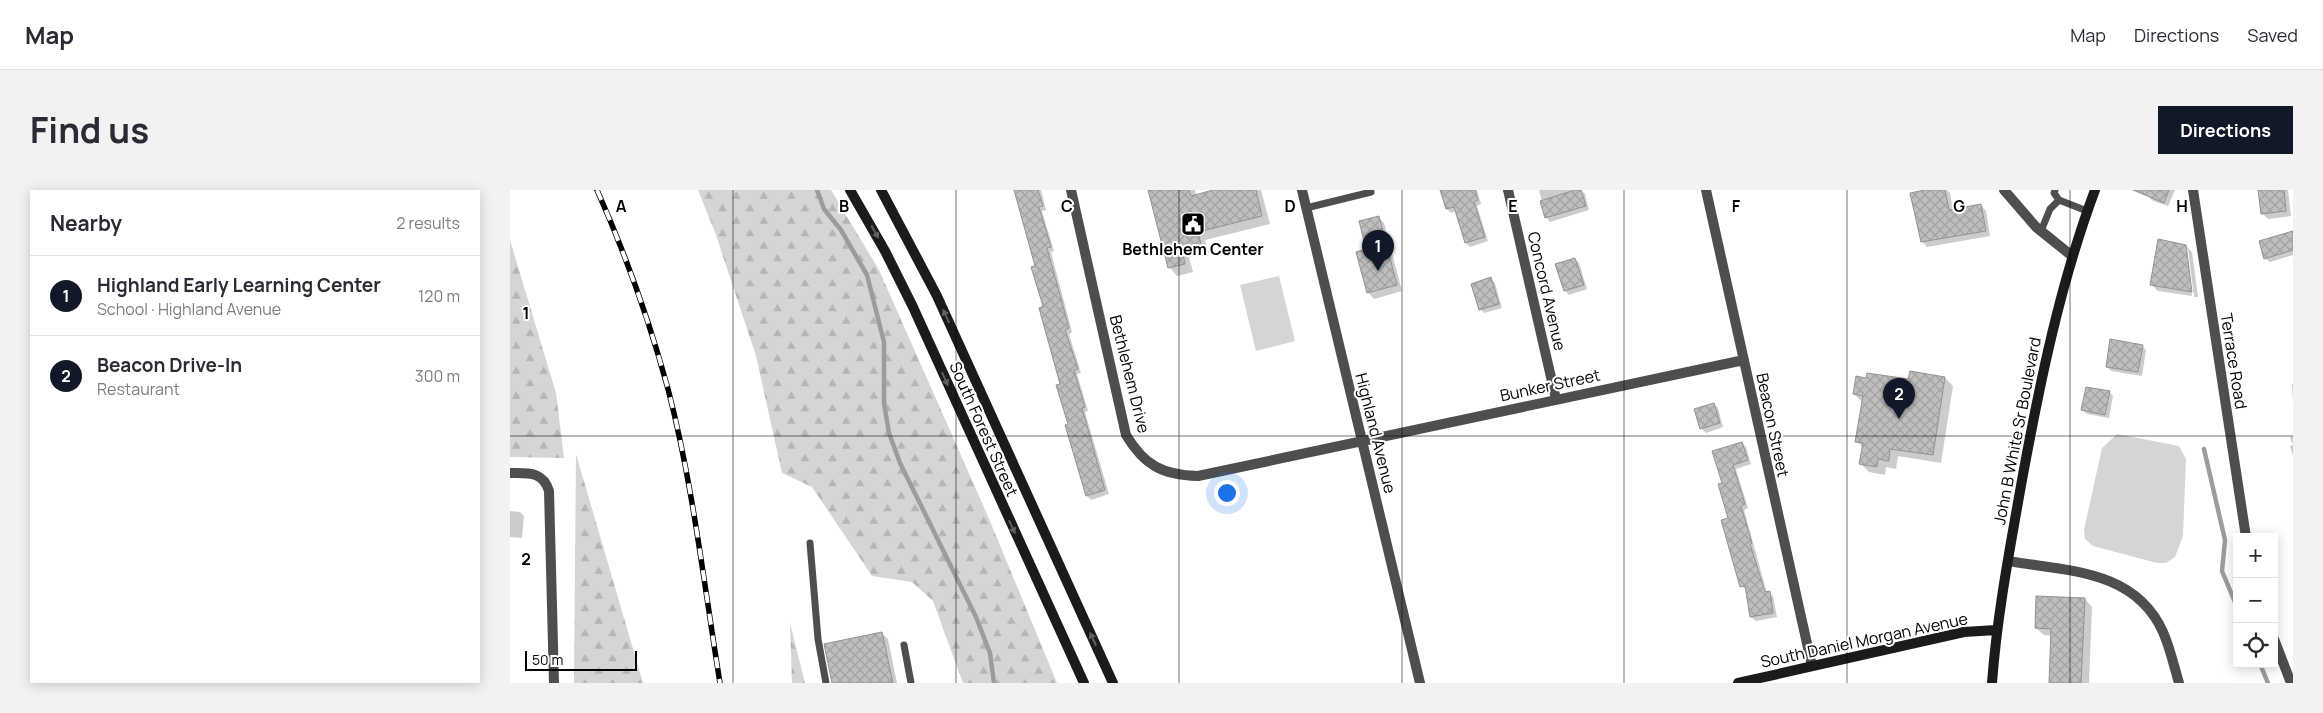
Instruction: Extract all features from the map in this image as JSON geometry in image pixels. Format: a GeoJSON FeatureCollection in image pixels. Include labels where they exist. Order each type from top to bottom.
{"type":"FeatureCollection","features":[{"type":"Feature","properties":{"kind":"street","name":"South Forest Street"},"geometry":{"type":"LineString","coordinates":[[850,190],[885,251],[913,307],[1084,683]]}},
{"type":"Feature","properties":{"kind":"street","name":"South Forest Street"},"geometry":{"type":"LineString","coordinates":[[881,190],[937,296],[1113,683]]}},
{"type":"Feature","properties":{"kind":"street","name":"Bethlehem Drive"},"geometry":{"type":"LineString","coordinates":[[1071,190],[1126,435],[1135,450],[1148,462],[1163,471],[1180,475],[1198,476],[1362,440]]}},
{"type":"Feature","properties":{"kind":"street","name":"Highland Avenue"},"geometry":{"type":"LineString","coordinates":[[1302,190],[1420,683]]}},
{"type":"Feature","properties":{"kind":"street","name":"Concord Avenue"},"geometry":{"type":"LineString","coordinates":[[1508,190],[1556,399]]}},
{"type":"Feature","properties":{"kind":"street","name":"Beacon Street"},"geometry":{"type":"LineString","coordinates":[[1706,190],[1812,666]]}},
{"type":"Feature","properties":{"kind":"street"},"geometry":{"type":"LineString","coordinates":[[2004,190],[2041,231],[2072,256]]}},
{"type":"Feature","properties":{"kind":"street","name":"John B White Sr Boulevard"},"geometry":{"type":"LineString","coordinates":[[1992,683],[1996,630],[2044,366],[2072,256],[2095,190]]}},
{"type":"Feature","properties":{"kind":"street","name":"Terrace Road"},"geometry":{"type":"LineString","coordinates":[[2193,190],[2245,533]]}},
{"type":"Feature","properties":{"kind":"street","name":"Bunker Street"},"geometry":{"type":"LineString","coordinates":[[1362,440],[1744,360]]}},
{"type":"Feature","properties":{"kind":"street"},"geometry":{"type":"LineString","coordinates":[[510,473],[531,473],[540,476],[546,482],[549,491],[554,683]]}},
{"type":"Feature","properties":{"kind":"street"},"geometry":{"type":"LineString","coordinates":[[2008,561],[2104,577],[2124,588],[2153,613],[2164,632],[2179,683]]}},
{"type":"Feature","properties":{"kind":"street","name":"South Daniel Morgan Avenue"},"geometry":{"type":"LineString","coordinates":[[1738,683],[1964,632],[1996,630]]}},
{"type":"Feature","properties":{"kind":"street"},"geometry":{"type":"LineString","coordinates":[[2278,649],[2291,683]]}},
{"type":"Feature","properties":{"kind":"lane"},"geometry":{"type":"LineString","coordinates":[[2053,191],[2059,200],[2088,210]]}},
{"type":"Feature","properties":{"kind":"lane"},"geometry":{"type":"LineString","coordinates":[[1306,208],[1371,192]]}},
{"type":"Feature","properties":{"kind":"lane"},"geometry":{"type":"LineString","coordinates":[[2041,231],[2050,209],[2059,200]]}},
{"type":"Feature","properties":{"kind":"lane"},"geometry":{"type":"LineString","coordinates":[[810,543],[818,639],[826,683]]}},
{"type":"Feature","properties":{"kind":"lane"},"geometry":{"type":"LineString","coordinates":[[904,645],[911,683]]}},
{"type":"Feature","properties":{"kind":"green space"},"geometry":{"type":"Polygon","coordinates":[[[698,190],[831,190],[879,270],[987,514],[1057,683],[963,683],[933,601],[912,582],[872,576],[812,487],[782,473],[756,356],[716,235],[698,190]]]}},
{"type":"Feature","properties":{"kind":"green space"},"geometry":{"type":"Polygon","coordinates":[[[510,240],[556,393],[564,458],[510,457],[510,240]]]}},
{"type":"Feature","properties":{"kind":"green space"},"geometry":{"type":"Polygon","coordinates":[[[1279,276],[1295,341],[1256,351],[1240,285],[1279,276]]]}},
{"type":"Feature","properties":{"kind":"green space"},"geometry":{"type":"Polygon","coordinates":[[[2117,434],[2179,446],[2186,459],[2183,536],[2175,557],[2166,563],[2157,563],[2093,546],[2085,539],[2084,530],[2102,448],[2117,434]]]}},
{"type":"Feature","properties":{"kind":"green space"},"geometry":{"type":"Polygon","coordinates":[[[576,454],[643,683],[574,683],[576,454]]]}},
{"type":"Feature","properties":{"kind":"green space"},"geometry":{"type":"Polygon","coordinates":[[[790,623],[805,683],[792,683],[790,623]]]}},
{"type":"Feature","properties":{"kind":"building"},"geometry":{"type":"Polygon","coordinates":[[[1014,190],[1038,190],[1043,206],[1039,207],[1051,247],[1047,248],[1069,328],[1065,330],[1078,369],[1074,370],[1085,407],[1082,408],[1105,490],[1086,496],[1065,425],[1068,424],[1056,385],[1060,384],[1039,308],[1043,306],[1031,267],[1035,266],[1014,190]]]}},
{"type":"Feature","properties":{"kind":"building","name":"Bethlehem Center"},"geometry":{"type":"Polygon","coordinates":[[[1148,190],[1189,190],[1191,196],[1213,190],[1256,190],[1262,216],[1198,232],[1201,244],[1182,249],[1185,264],[1168,268],[1148,190]]]}},
{"type":"Feature","properties":{"kind":"building"},"geometry":{"type":"Polygon","coordinates":[[[1440,190],[1475,190],[1478,200],[1474,202],[1485,237],[1465,243],[1454,207],[1446,209],[1440,190]]]}},
{"type":"Feature","properties":{"kind":"building"},"geometry":{"type":"Polygon","coordinates":[[[1575,190],[1581,190],[1586,206],[1545,218],[1540,201],[1575,190]]]}},
{"type":"Feature","properties":{"kind":"building"},"geometry":{"type":"Polygon","coordinates":[[[1925,190],[1945,190],[1949,210],[1981,204],[1986,231],[1921,242],[1910,193],[1925,190]]]}},
{"type":"Feature","properties":{"kind":"building"},"geometry":{"type":"Polygon","coordinates":[[[2133,190],[2169,190],[2164,203],[2133,190]]]}},
{"type":"Feature","properties":{"kind":"building"},"geometry":{"type":"Polygon","coordinates":[[[2258,190],[2284,190],[2286,211],[2261,214],[2258,190]]]}},
{"type":"Feature","properties":{"kind":"building"},"geometry":{"type":"Polygon","coordinates":[[[1379,216],[1397,285],[1367,293],[1356,252],[1366,249],[1359,221],[1379,216]]]}},
{"type":"Feature","properties":{"kind":"building"},"geometry":{"type":"Polygon","coordinates":[[[2293,231],[2293,250],[2264,259],[2259,241],[2293,231]]]}},
{"type":"Feature","properties":{"kind":"building"},"geometry":{"type":"Polygon","coordinates":[[[2158,239],[2186,245],[2192,292],[2150,285],[2158,239]]]}},
{"type":"Feature","properties":{"kind":"building"},"geometry":{"type":"Polygon","coordinates":[[[1575,258],[1584,285],[1564,291],[1555,264],[1575,258]]]}},
{"type":"Feature","properties":{"kind":"building"},"geometry":{"type":"Polygon","coordinates":[[[1491,277],[1499,304],[1479,310],[1471,284],[1491,277]]]}},
{"type":"Feature","properties":{"kind":"building"},"geometry":{"type":"Polygon","coordinates":[[[2110,339],[2143,345],[2138,372],[2106,367],[2110,339]]]}},
{"type":"Feature","properties":{"kind":"building"},"geometry":{"type":"Polygon","coordinates":[[[1910,371],[1945,377],[1933,455],[1890,449],[1889,461],[1878,459],[1877,467],[1859,464],[1863,443],[1855,442],[1863,396],[1853,394],[1856,376],[1866,378],[1867,373],[1908,379],[1910,371]]]}},
{"type":"Feature","properties":{"kind":"building"},"geometry":{"type":"Polygon","coordinates":[[[2086,387],[2110,391],[2105,415],[2081,410],[2086,387]]]}},
{"type":"Feature","properties":{"kind":"building"},"geometry":{"type":"Polygon","coordinates":[[[1714,403],[1720,423],[1700,429],[1694,409],[1714,403]]]}},
{"type":"Feature","properties":{"kind":"building"},"geometry":{"type":"Polygon","coordinates":[[[1742,442],[1748,460],[1733,465],[1745,504],[1741,506],[1752,543],[1750,544],[1765,592],[1770,591],[1773,613],[1750,617],[1745,586],[1740,587],[1721,520],[1728,518],[1718,484],[1722,483],[1712,451],[1742,442]]]}},
{"type":"Feature","properties":{"kind":"building"},"geometry":{"type":"Polygon","coordinates":[[[2036,596],[2085,598],[2081,683],[2049,683],[2051,629],[2035,628],[2036,596]]]}},
{"type":"Feature","properties":{"kind":"building"},"geometry":{"type":"Polygon","coordinates":[[[882,632],[893,683],[832,683],[824,644],[882,632]]]}},
{"type":"Feature","properties":{"kind":"waterway"},"geometry":{"type":"LineString","coordinates":[[817,190],[824,209],[841,230],[867,275],[884,342],[884,403],[889,433],[900,463],[976,617],[990,653],[994,683]]}},
{"type":"Feature","properties":{"kind":"waterway"},"geometry":{"type":"LineString","coordinates":[[2204,449],[2225,540],[2222,571],[2233,597]]}},
{"type":"Feature","properties":{"kind":"waterway"},"geometry":{"type":"LineString","coordinates":[[2262,668],[2268,683]]}},
{"type":"Feature","properties":{"kind":"railway"},"geometry":{"type":"LineString","coordinates":[[597,190],[636,288],[668,389],[677,425],[691,498],[720,683]]}},
{"type":"Feature","properties":{"kind":"place","name":"Bethlehem Center"},"geometry":{"type":"Point","coordinates":[1193,224]}},
{"type":"Feature","properties":{"kind":"place","name":"Highland Early Learning Center"},"geometry":{"type":"Point","coordinates":[1378,271]}},
{"type":"Feature","properties":{"kind":"place","name":"Beacon Drive-In"},"geometry":{"type":"Point","coordinates":[1899,419]}}]}
